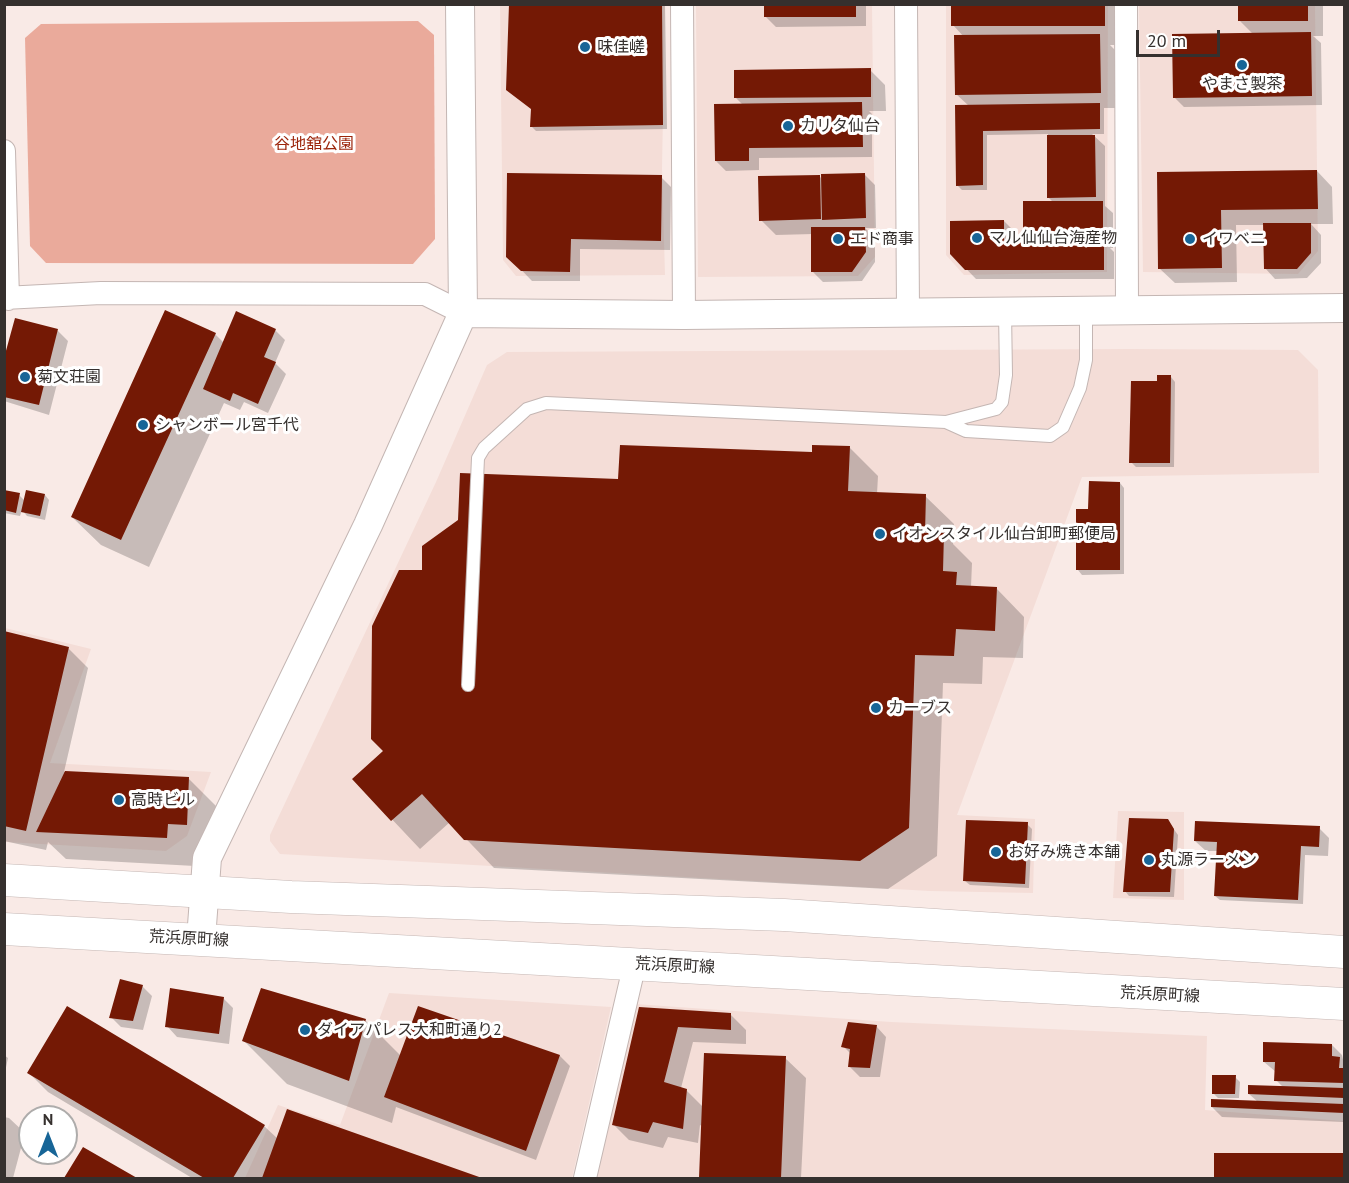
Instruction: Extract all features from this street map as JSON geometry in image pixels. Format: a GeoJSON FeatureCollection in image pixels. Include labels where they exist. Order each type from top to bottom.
{"type":"FeatureCollection","features":[{"type":"Feature","properties":{"kind":"main road"},"geometry":{"type":"LineString","coordinates":[[4,880],[204,892],[784,915],[1344,952]]}},
{"type":"Feature","properties":{"kind":"main road","name":"荒浜原町線"},"geometry":{"type":"LineString","coordinates":[[4,929],[1344,1004]]}},
{"type":"Feature","properties":{"kind":"street"},"geometry":{"type":"LineString","coordinates":[[201,939],[207,858],[368,525],[462,313],[460,4]]}},
{"type":"Feature","properties":{"kind":"street"},"geometry":{"type":"LineString","coordinates":[[682,4],[684,315]]}},
{"type":"Feature","properties":{"kind":"street"},"geometry":{"type":"LineString","coordinates":[[906,4],[908,311]]}},
{"type":"Feature","properties":{"kind":"street"},"geometry":{"type":"LineString","coordinates":[[1126,4],[1127,310]]}},
{"type":"Feature","properties":{"kind":"street"},"geometry":{"type":"LineString","coordinates":[[4,151],[6,298],[101,293],[425,294],[462,313],[684,315],[1344,308]]}},
{"type":"Feature","properties":{"kind":"street"},"geometry":{"type":"LineString","coordinates":[[585,1179],[635,963]]}},
{"type":"Feature","properties":{"kind":"lane"},"geometry":{"type":"LineString","coordinates":[[946,422],[966,431],[1050,436],[1064,427],[1082,378],[1086,360],[1086,310]]}},
{"type":"Feature","properties":{"kind":"lane"},"geometry":{"type":"LineString","coordinates":[[468,685],[478,458],[484,448],[527,409],[546,403],[946,422],[996,409],[1002,402],[1006,375],[1005,311]]}},
{"type":"Feature","properties":{"kind":"shaded area"},"geometry":{"type":"Polygon","coordinates":[[[500,5],[665,5],[662,168],[665,275],[516,276],[503,260],[500,5]]]}},
{"type":"Feature","properties":{"kind":"shaded area"},"geometry":{"type":"Polygon","coordinates":[[[696,5],[872,5],[875,257],[858,276],[698,277],[696,5]]]}},
{"type":"Feature","properties":{"kind":"shaded area"},"geometry":{"type":"Polygon","coordinates":[[[946,5],[1108,5],[1107,272],[964,275],[946,255],[946,5]]]}},
{"type":"Feature","properties":{"kind":"shaded area"},"geometry":{"type":"Polygon","coordinates":[[[1139,5],[1315,5],[1318,251],[1298,274],[1143,272],[1139,5]]]}},
{"type":"Feature","properties":{"kind":"shaded area"},"geometry":{"type":"Polygon","coordinates":[[[1298,350],[1318,370],[1319,473],[1082,477],[957,815],[1035,819],[1033,893],[930,891],[280,854],[270,841],[270,835],[436,482],[487,365],[507,352],[1298,350]]]}},
{"type":"Feature","properties":{"kind":"shaded area"},"geometry":{"type":"Polygon","coordinates":[[[5,628],[91,649],[50,763],[211,772],[187,836],[166,851],[5,842],[5,628]]]}},
{"type":"Feature","properties":{"kind":"shaded area"},"geometry":{"type":"Polygon","coordinates":[[[1118,811],[1184,812],[1184,900],[1113,898],[1118,811]]]}},
{"type":"Feature","properties":{"kind":"shaded area"},"geometry":{"type":"Polygon","coordinates":[[[389,993],[611,1007],[572,1178],[245,1178],[278,1105],[340,1125],[389,993]]]}},
{"type":"Feature","properties":{"kind":"shaded area"},"geometry":{"type":"Polygon","coordinates":[[[635,1004],[891,1022],[1207,1036],[1205,1110],[1344,1121],[1344,1178],[596,1178],[635,1004]]]}},
{"type":"Feature","properties":{"kind":"green space","name":"谷地舘公園"},"geometry":{"type":"Polygon","coordinates":[[[418,21],[434,35],[435,239],[413,264],[46,263],[30,246],[25,38],[41,24],[418,21]]]}},
{"type":"Feature","properties":{"kind":"building","name":"味佳嵯"},"geometry":{"type":"Polygon","coordinates":[[[509,4],[662,4],[663,125],[530,127],[531,109],[506,90],[509,4]]]}},
{"type":"Feature","properties":{"kind":"building"},"geometry":{"type":"Polygon","coordinates":[[[764,4],[856,4],[856,17],[764,17],[764,4]]]}},
{"type":"Feature","properties":{"kind":"building"},"geometry":{"type":"Polygon","coordinates":[[[951,4],[1105,4],[1105,26],[951,26],[951,4]]]}},
{"type":"Feature","properties":{"kind":"building"},"geometry":{"type":"Polygon","coordinates":[[[1238,4],[1308,4],[1308,21],[1238,21],[1238,4]]]}},
{"type":"Feature","properties":{"kind":"building","name":"やまさ製茶"},"geometry":{"type":"Polygon","coordinates":[[[1311,32],[1312,96],[1173,98],[1172,34],[1311,32]]]}},
{"type":"Feature","properties":{"kind":"building"},"geometry":{"type":"Polygon","coordinates":[[[1100,34],[1101,93],[955,95],[954,35],[1100,34]]]}},
{"type":"Feature","properties":{"kind":"building"},"geometry":{"type":"Polygon","coordinates":[[[871,68],[871,97],[734,98],[734,70],[871,68]]]}},
{"type":"Feature","properties":{"kind":"building","name":"カリタ仙台"},"geometry":{"type":"Polygon","coordinates":[[[862,102],[863,147],[749,148],[749,161],[715,161],[714,104],[862,102]]]}},
{"type":"Feature","properties":{"kind":"building"},"geometry":{"type":"Polygon","coordinates":[[[1100,103],[1100,129],[983,131],[983,185],[956,186],[955,105],[1100,103]]]}},
{"type":"Feature","properties":{"kind":"building"},"geometry":{"type":"Polygon","coordinates":[[[1047,135],[1095,135],[1096,197],[1047,198],[1047,135]]]}},
{"type":"Feature","properties":{"kind":"building","name":"イワベニ"},"geometry":{"type":"Polygon","coordinates":[[[1317,170],[1318,209],[1221,210],[1222,268],[1158,269],[1157,172],[1317,170]]]}},
{"type":"Feature","properties":{"kind":"building"},"geometry":{"type":"Polygon","coordinates":[[[507,173],[662,175],[661,241],[571,239],[570,272],[521,271],[506,257],[507,173]]]}},
{"type":"Feature","properties":{"kind":"building"},"geometry":{"type":"Polygon","coordinates":[[[865,173],[866,218],[822,220],[821,174],[865,173]]]}},
{"type":"Feature","properties":{"kind":"building"},"geometry":{"type":"Polygon","coordinates":[[[820,175],[821,219],[759,221],[758,176],[820,175]]]}},
{"type":"Feature","properties":{"kind":"building"},"geometry":{"type":"Polygon","coordinates":[[[1023,201],[1103,201],[1103,239],[1023,239],[1023,201]]]}},
{"type":"Feature","properties":{"kind":"building"},"geometry":{"type":"Polygon","coordinates":[[[1004,220],[1004,240],[1104,240],[1104,270],[965,270],[950,254],[950,221],[1004,220]]]}},
{"type":"Feature","properties":{"kind":"building"},"geometry":{"type":"Polygon","coordinates":[[[1263,223],[1311,223],[1311,253],[1297,269],[1264,269],[1263,223]]]}},
{"type":"Feature","properties":{"kind":"building","name":"エド商事"},"geometry":{"type":"Polygon","coordinates":[[[811,227],[865,227],[866,252],[852,272],[811,272],[811,227]]]}},
{"type":"Feature","properties":{"kind":"building","name":"シャンボール宮千代"},"geometry":{"type":"Polygon","coordinates":[[[165,310],[216,333],[121,540],[71,517],[165,310]]]}},
{"type":"Feature","properties":{"kind":"building"},"geometry":{"type":"Polygon","coordinates":[[[236,311],[276,329],[264,357],[276,362],[258,404],[233,393],[230,401],[203,389],[236,311]]]}},
{"type":"Feature","properties":{"kind":"building","name":"菊文荘園"},"geometry":{"type":"Polygon","coordinates":[[[15,318],[58,329],[39,405],[4,397],[4,358],[15,318]]]}},
{"type":"Feature","properties":{"kind":"building"},"geometry":{"type":"Polygon","coordinates":[[[1157,375],[1171,375],[1170,463],[1129,463],[1131,381],[1157,381],[1157,375]]]}},
{"type":"Feature","properties":{"kind":"building"},"geometry":{"type":"Polygon","coordinates":[[[620,445],[812,452],[812,445],[850,446],[848,491],[926,494],[925,533],[944,533],[943,571],[957,572],[956,585],[997,587],[995,631],[956,629],[954,656],[915,655],[909,828],[860,861],[464,840],[422,794],[391,821],[352,779],[383,751],[371,739],[372,626],[399,570],[422,570],[422,546],[458,520],[460,473],[618,479],[620,445]]]}},
{"type":"Feature","properties":{"kind":"building"},"geometry":{"type":"Polygon","coordinates":[[[1089,481],[1120,482],[1120,570],[1076,570],[1076,509],[1088,509],[1089,481]]]}},
{"type":"Feature","properties":{"kind":"building"},"geometry":{"type":"Polygon","coordinates":[[[4,490],[20,493],[16,513],[4,510],[4,490]]]}},
{"type":"Feature","properties":{"kind":"building"},"geometry":{"type":"Polygon","coordinates":[[[26,490],[45,494],[40,516],[21,512],[26,490]]]}},
{"type":"Feature","properties":{"kind":"building"},"geometry":{"type":"Polygon","coordinates":[[[4,631],[69,647],[26,831],[4,826],[4,631]]]}},
{"type":"Feature","properties":{"kind":"building","name":"高時ビル"},"geometry":{"type":"Polygon","coordinates":[[[65,771],[189,777],[187,825],[168,824],[167,838],[36,832],[65,771]]]}},
{"type":"Feature","properties":{"kind":"building","name":"丸源ラーメン"},"geometry":{"type":"Polygon","coordinates":[[[1129,818],[1168,819],[1174,829],[1170,892],[1123,892],[1129,818]]]}},
{"type":"Feature","properties":{"kind":"building","name":"お好み焼き本舗"},"geometry":{"type":"Polygon","coordinates":[[[966,820],[1028,822],[1025,884],[963,881],[966,820]]]}},
{"type":"Feature","properties":{"kind":"building"},"geometry":{"type":"Polygon","coordinates":[[[1195,821],[1320,826],[1319,847],[1301,846],[1298,900],[1214,896],[1217,842],[1194,841],[1195,821]]]}},
{"type":"Feature","properties":{"kind":"building"},"geometry":{"type":"Polygon","coordinates":[[[120,979],[143,985],[133,1021],[109,1018],[120,979]]]}},
{"type":"Feature","properties":{"kind":"building"},"geometry":{"type":"Polygon","coordinates":[[[170,988],[224,997],[219,1034],[165,1027],[170,988]]]}},
{"type":"Feature","properties":{"kind":"building","name":"ダイアパレス大和町通り2"},"geometry":{"type":"Polygon","coordinates":[[[261,988],[366,1019],[349,1081],[242,1041],[261,988]]]}},
{"type":"Feature","properties":{"kind":"building"},"geometry":{"type":"Polygon","coordinates":[[[67,1006],[265,1125],[233,1178],[204,1178],[27,1073],[67,1006]]]}},
{"type":"Feature","properties":{"kind":"building"},"geometry":{"type":"Polygon","coordinates":[[[418,1006],[560,1055],[526,1151],[384,1097],[418,1006]]]}},
{"type":"Feature","properties":{"kind":"building"},"geometry":{"type":"Polygon","coordinates":[[[639,1007],[731,1013],[731,1030],[678,1027],[664,1082],[687,1089],[683,1129],[653,1122],[648,1133],[612,1125],[639,1007]]]}},
{"type":"Feature","properties":{"kind":"building"},"geometry":{"type":"Polygon","coordinates":[[[848,1022],[877,1025],[870,1068],[848,1067],[850,1049],[841,1047],[848,1022]]]}},
{"type":"Feature","properties":{"kind":"building"},"geometry":{"type":"Polygon","coordinates":[[[1263,1042],[1332,1044],[1332,1056],[1340,1057],[1339,1068],[1344,1068],[1344,1083],[1274,1081],[1275,1062],[1263,1062],[1263,1042]]]}},
{"type":"Feature","properties":{"kind":"building"},"geometry":{"type":"Polygon","coordinates":[[[704,1053],[786,1056],[781,1178],[699,1178],[704,1053]]]}},
{"type":"Feature","properties":{"kind":"building"},"geometry":{"type":"Polygon","coordinates":[[[1212,1075],[1236,1075],[1235,1094],[1212,1094],[1212,1075]]]}},
{"type":"Feature","properties":{"kind":"building"},"geometry":{"type":"Polygon","coordinates":[[[1248,1085],[1344,1088],[1344,1098],[1248,1094],[1248,1085]]]}},
{"type":"Feature","properties":{"kind":"building"},"geometry":{"type":"Polygon","coordinates":[[[1211,1099],[1344,1104],[1344,1113],[1211,1107],[1211,1099]]]}},
{"type":"Feature","properties":{"kind":"building"},"geometry":{"type":"Polygon","coordinates":[[[287,1109],[482,1178],[262,1178],[287,1109]]]}},
{"type":"Feature","properties":{"kind":"building"},"geometry":{"type":"Polygon","coordinates":[[[83,1147],[137,1178],[64,1178],[72,1165],[78,1165],[78,1155],[83,1147]]]}},
{"type":"Feature","properties":{"kind":"building"},"geometry":{"type":"Polygon","coordinates":[[[1214,1153],[1344,1153],[1344,1178],[1214,1178],[1214,1153]]]}},
{"type":"Feature","properties":{"kind":"place","name":"味佳嵯"},"geometry":{"type":"Point","coordinates":[585,47]}},
{"type":"Feature","properties":{"kind":"place","name":"やまさ製茶"},"geometry":{"type":"Point","coordinates":[1242,65]}},
{"type":"Feature","properties":{"kind":"place","name":"カリタ仙台"},"geometry":{"type":"Point","coordinates":[788,126]}},
{"type":"Feature","properties":{"kind":"place","name":"マル仙仙台海産物"},"geometry":{"type":"Point","coordinates":[977,238]}},
{"type":"Feature","properties":{"kind":"place","name":"エド商事"},"geometry":{"type":"Point","coordinates":[838,239]}},
{"type":"Feature","properties":{"kind":"place","name":"イワベニ"},"geometry":{"type":"Point","coordinates":[1190,239]}},
{"type":"Feature","properties":{"kind":"place","name":"菊文荘園"},"geometry":{"type":"Point","coordinates":[25,377]}},
{"type":"Feature","properties":{"kind":"place","name":"シャンボール宮千代"},"geometry":{"type":"Point","coordinates":[143,425]}},
{"type":"Feature","properties":{"kind":"place","name":"イオンスタイル仙台卸町郵便局"},"geometry":{"type":"Point","coordinates":[880,534]}},
{"type":"Feature","properties":{"kind":"place","name":"カーブス"},"geometry":{"type":"Point","coordinates":[876,708]}},
{"type":"Feature","properties":{"kind":"place","name":"高時ビル"},"geometry":{"type":"Point","coordinates":[119,800]}},
{"type":"Feature","properties":{"kind":"place","name":"お好み焼き本舗"},"geometry":{"type":"Point","coordinates":[996,852]}},
{"type":"Feature","properties":{"kind":"place","name":"丸源ラーメン"},"geometry":{"type":"Point","coordinates":[1149,860]}},
{"type":"Feature","properties":{"kind":"place","name":"ダイアパレス大和町通り2"},"geometry":{"type":"Point","coordinates":[305,1030]}}]}
